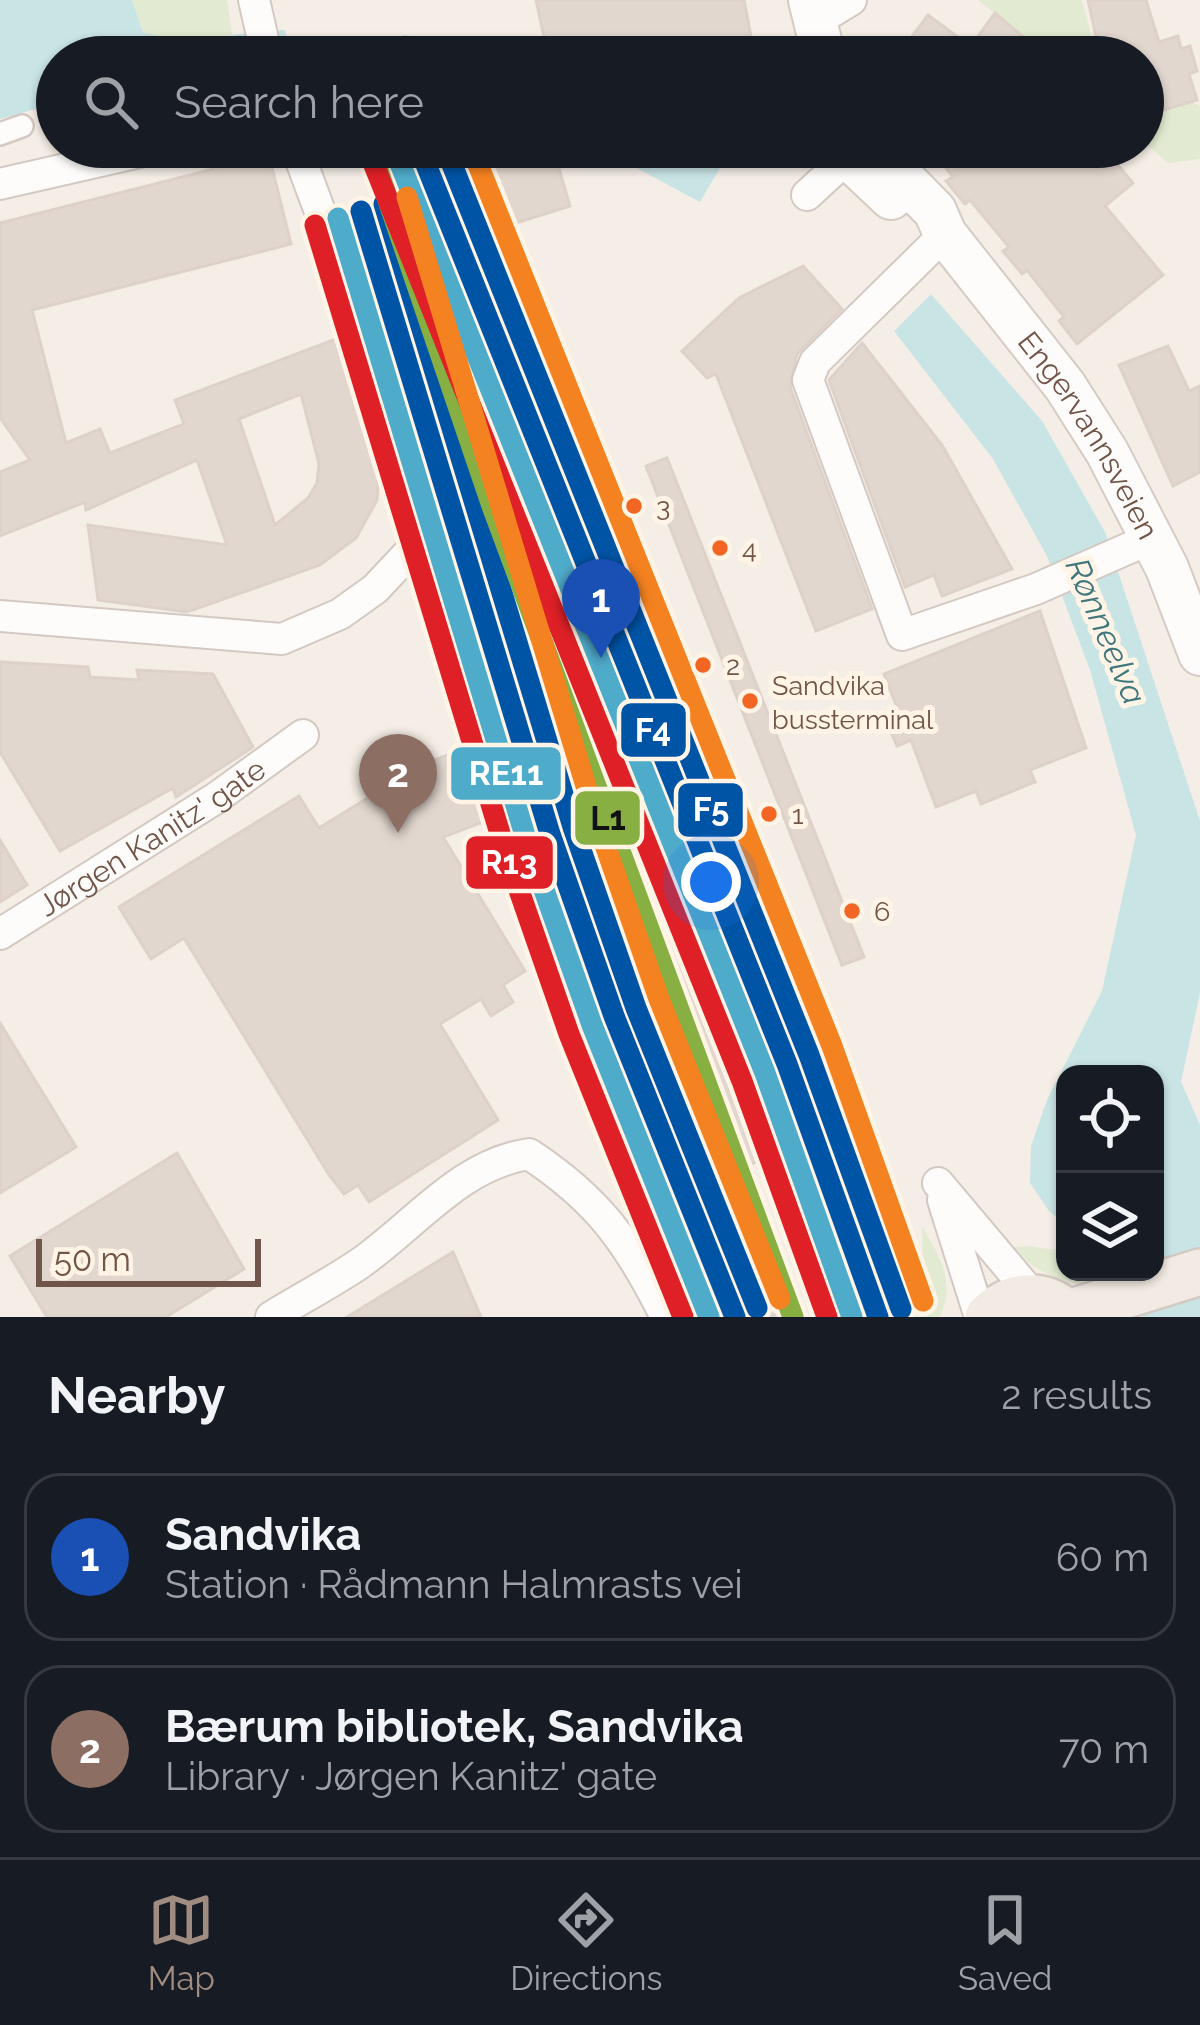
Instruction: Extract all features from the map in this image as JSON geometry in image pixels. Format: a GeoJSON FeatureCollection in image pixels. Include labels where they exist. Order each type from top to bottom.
{"type":"FeatureCollection","features":[{"type":"Feature","properties":{"kind":"main road","name":"Engervannsveien"},"geometry":{"type":"LineString","coordinates":[[869,168],[920,227],[931,249],[1065,386],[1136,545],[1200,654]]}},
{"type":"Feature","properties":{"kind":"main road"},"geometry":{"type":"LineString","coordinates":[[984,1317],[1008,1302],[1058,1309],[1115,1300],[1200,1272]]}},
{"type":"Feature","properties":{"kind":"street"},"geometry":{"type":"LineString","coordinates":[[806,27],[851,0]]}},
{"type":"Feature","properties":{"kind":"street"},"geometry":{"type":"LineString","coordinates":[[255,4],[262,36]]}},
{"type":"Feature","properties":{"kind":"street"},"geometry":{"type":"LineString","coordinates":[[0,184],[70,168]]}},
{"type":"Feature","properties":{"kind":"street"},"geometry":{"type":"LineString","coordinates":[[0,616],[282,639],[340,614],[375,589],[423,538],[338,260],[304,168]]}},
{"type":"Feature","properties":{"kind":"street"},"geometry":{"type":"LineString","coordinates":[[807,195],[835,168]]}},
{"type":"Feature","properties":{"kind":"street"},"geometry":{"type":"LineString","coordinates":[[931,249],[815,362],[808,380],[902,635],[1051,583],[1136,545]]}},
{"type":"Feature","properties":{"kind":"street","name":"Jørgen Kanitz' gate"},"geometry":{"type":"LineString","coordinates":[[0,934],[216,798],[303,735]]}},
{"type":"Feature","properties":{"kind":"street"},"geometry":{"type":"LineString","coordinates":[[271,1317],[359,1264],[470,1177],[501,1158],[529,1154],[596,1203],[636,1257],[666,1317]]}},
{"type":"Feature","properties":{"kind":"street"},"geometry":{"type":"LineString","coordinates":[[984,1317],[938,1183],[994,1256],[1058,1309]]}},
{"type":"Feature","properties":{"kind":"green space"},"geometry":{"type":"Polygon","coordinates":[[[132,0],[227,0],[232,35],[155,36],[143,32],[132,0]]]}},
{"type":"Feature","properties":{"kind":"green space"},"geometry":{"type":"Polygon","coordinates":[[[978,0],[1082,0],[1092,36],[1022,36],[978,0]]]}},
{"type":"Feature","properties":{"kind":"green space"},"geometry":{"type":"Polygon","coordinates":[[[1164,87],[1200,106],[1200,159],[1164,159],[1164,87]]]}},
{"type":"Feature","properties":{"kind":"green space"},"geometry":{"type":"Polygon","coordinates":[[[922,1226],[946,1281],[940,1317],[923,1317],[922,1226]]]}},
{"type":"Feature","properties":{"kind":"green space"},"geometry":{"type":"Polygon","coordinates":[[[1014,1247],[1056,1250],[1056,1277],[1033,1266],[1014,1247]]]}},
{"type":"Feature","properties":{"kind":"green space"},"geometry":{"type":"Polygon","coordinates":[[[1109,1281],[1112,1285],[1085,1285],[1072,1282],[1109,1281]]]}},
{"type":"Feature","properties":{"kind":"water"},"geometry":{"type":"Polygon","coordinates":[[[0,0],[132,0],[143,32],[157,36],[36,36],[36,109],[0,119],[0,0]]]}},
{"type":"Feature","properties":{"kind":"water"},"geometry":{"type":"Polygon","coordinates":[[[280,30],[410,36],[228,36],[280,30]]]}},
{"type":"Feature","properties":{"kind":"water"},"geometry":{"type":"Polygon","coordinates":[[[636,168],[720,168],[700,202],[636,168]]]}},
{"type":"Feature","properties":{"kind":"water","name":"Rønneelva"},"geometry":{"type":"Polygon","coordinates":[[[931,294],[1042,421],[1105,532],[1200,821],[1200,993],[1181,1082],[1200,1125],[1200,1317],[1142,1317],[1127,1281],[1164,1281],[1164,1065],[1065,1065],[1102,991],[1136,835],[1090,670],[1047,556],[993,459],[894,331],[931,294]]]}},
{"type":"Feature","properties":{"kind":"water"},"geometry":{"type":"Polygon","coordinates":[[[1056,1082],[1056,1217],[1030,1183],[1031,1146],[1056,1082]]]}},
{"type":"Feature","properties":{"kind":"pier"},"geometry":{"type":"Polygon","coordinates":[[[283,24],[401,32],[402,36],[287,36],[283,24]]]}},
{"type":"Feature","properties":{"kind":"building"},"geometry":{"type":"Polygon","coordinates":[[[536,0],[744,0],[751,36],[544,36],[536,0]]]}},
{"type":"Feature","properties":{"kind":"building"},"geometry":{"type":"Polygon","coordinates":[[[1088,0],[1146,0],[1157,36],[1096,36],[1088,0]]]}},
{"type":"Feature","properties":{"kind":"building"},"geometry":{"type":"Polygon","coordinates":[[[995,13],[1022,36],[978,36],[995,13]]]}},
{"type":"Feature","properties":{"kind":"building"},"geometry":{"type":"Polygon","coordinates":[[[928,15],[956,36],[912,36],[928,15]]]}},
{"type":"Feature","properties":{"kind":"building"},"geometry":{"type":"Polygon","coordinates":[[[1178,36],[1181,49],[1190,46],[1197,71],[1189,74],[1197,100],[1164,110],[1164,40],[1178,36]]]}},
{"type":"Feature","properties":{"kind":"building"},"geometry":{"type":"Polygon","coordinates":[[[218,168],[272,168],[291,244],[32,310],[66,443],[100,429],[110,453],[184,424],[175,400],[341,337],[379,461],[377,500],[356,538],[320,565],[187,612],[98,600],[88,525],[227,545],[197,460],[86,510],[85,502],[0,536],[0,472],[30,460],[0,418],[0,223],[218,168]],[[301,394],[239,419],[275,525],[308,498],[317,483],[319,464],[301,394]]]}},
{"type":"Feature","properties":{"kind":"building"},"geometry":{"type":"Polygon","coordinates":[[[489,168],[559,168],[570,206],[490,231],[472,173],[489,168]]]}},
{"type":"Feature","properties":{"kind":"building"},"geometry":{"type":"Polygon","coordinates":[[[946,168],[1120,168],[1133,183],[1105,206],[1163,275],[1077,344],[1059,321],[1064,317],[1027,270],[1022,274],[1003,251],[1009,247],[970,200],[965,204],[946,181],[953,177],[946,168]]]}},
{"type":"Feature","properties":{"kind":"building"},"geometry":{"type":"Polygon","coordinates":[[[803,266],[842,309],[797,354],[790,387],[872,609],[816,631],[716,374],[707,378],[682,351],[739,298],[803,266]]]}},
{"type":"Feature","properties":{"kind":"building"},"geometry":{"type":"Polygon","coordinates":[[[862,343],[942,445],[1012,569],[942,596],[934,575],[905,587],[829,380],[862,343]]]}},
{"type":"Feature","properties":{"kind":"building"},"geometry":{"type":"Polygon","coordinates":[[[1168,346],[1189,391],[1200,386],[1200,472],[1173,486],[1119,365],[1168,346]]]}},
{"type":"Feature","properties":{"kind":"building"},"geometry":{"type":"Polygon","coordinates":[[[667,458],[864,957],[842,965],[646,466],[667,458]]]}},
{"type":"Feature","properties":{"kind":"building"},"geometry":{"type":"Polygon","coordinates":[[[552,547],[573,601],[506,626],[488,571],[552,547]]]}},
{"type":"Feature","properties":{"kind":"building"},"geometry":{"type":"Polygon","coordinates":[[[1040,611],[1086,748],[1030,770],[1035,782],[981,804],[976,791],[936,807],[911,740],[897,746],[883,713],[897,707],[884,674],[1040,611]]]}},
{"type":"Feature","properties":{"kind":"building"},"geometry":{"type":"Polygon","coordinates":[[[601,659],[646,740],[797,1149],[729,1171],[783,1317],[744,1317],[687,1181],[694,1180],[548,783],[530,693],[536,691],[634,863],[593,662],[601,659]]]}},
{"type":"Feature","properties":{"kind":"building"},"geometry":{"type":"Polygon","coordinates":[[[0,662],[88,667],[90,677],[139,680],[137,670],[213,674],[253,747],[176,797],[173,788],[60,851],[0,752],[0,662]]]}},
{"type":"Feature","properties":{"kind":"building"},"geometry":{"type":"Polygon","coordinates":[[[483,742],[509,812],[443,837],[525,971],[503,985],[513,1002],[491,1016],[481,999],[440,1024],[498,1120],[369,1202],[358,1185],[344,1194],[329,1175],[184,938],[151,959],[119,907],[299,796],[319,828],[421,765],[483,742]]]}},
{"type":"Feature","properties":{"kind":"building"},"geometry":{"type":"Polygon","coordinates":[[[0,840],[27,885],[0,902],[0,840]]]}},
{"type":"Feature","properties":{"kind":"building"},"geometry":{"type":"Polygon","coordinates":[[[0,1023],[76,1147],[0,1193],[0,1023]]]}},
{"type":"Feature","properties":{"kind":"building"},"geometry":{"type":"Polygon","coordinates":[[[177,1153],[244,1269],[166,1317],[47,1317],[10,1256],[177,1153]]]}},
{"type":"Feature","properties":{"kind":"building"},"geometry":{"type":"Polygon","coordinates":[[[453,1252],[481,1317],[347,1317],[453,1252]]]}},
{"type":"Feature","properties":{"kind":"tunnel"},"geometry":{"type":"LineString","coordinates":[[423,538],[546,424]]}},
{"type":"Feature","properties":{"kind":"transit line","name":"R13"},"geometry":{"type":"LineString","coordinates":[[375,168],[742,1081],[827,1317]]}},
{"type":"Feature","properties":{"kind":"transit line","name":"L1"},"geometry":{"type":"LineString","coordinates":[[377,168],[492,506],[793,1317]]}},
{"type":"Feature","properties":{"kind":"transit line","name":"RE11"},"geometry":{"type":"LineString","coordinates":[[402,168],[765,1073],[852,1317]]}},
{"type":"Feature","properties":{"kind":"transit line","name":"F4"},"geometry":{"type":"LineString","coordinates":[[427,168],[787,1064],[878,1317]]}},
{"type":"Feature","properties":{"kind":"transit line","name":"F5"},"geometry":{"type":"LineString","coordinates":[[453,168],[809,1055],[901,1309]]}},
{"type":"Feature","properties":{"kind":"transit line"},"geometry":{"type":"LineString","coordinates":[[479,168],[832,1046],[923,1301]]}},
{"type":"Feature","properties":{"kind":"transit line"},"geometry":{"type":"LineString","coordinates":[[407,197],[596,819],[659,999],[780,1299]]}},
{"type":"Feature","properties":{"kind":"transit line","name":"F5"},"geometry":{"type":"LineString","coordinates":[[384,204],[573,827],[636,1008],[757,1308]]}},
{"type":"Feature","properties":{"kind":"transit line","name":"F4"},"geometry":{"type":"LineString","coordinates":[[361,211],[550,834],[614,1016],[735,1317]]}},
{"type":"Feature","properties":{"kind":"transit line","name":"RE11"},"geometry":{"type":"LineString","coordinates":[[338,218],[527,842],[592,1025],[709,1317]]}},
{"type":"Feature","properties":{"kind":"transit line","name":"R13"},"geometry":{"type":"LineString","coordinates":[[315,225],[505,850],[569,1034],[683,1317]]}},
{"type":"Feature","properties":{"kind":"place","name":"3"},"geometry":{"type":"Point","coordinates":[634,506]}},
{"type":"Feature","properties":{"kind":"place","name":"4"},"geometry":{"type":"Point","coordinates":[720,548]}},
{"type":"Feature","properties":{"kind":"place","name":"Sandvika"},"geometry":{"type":"Point","coordinates":[601,658]}},
{"type":"Feature","properties":{"kind":"place","name":"2"},"geometry":{"type":"Point","coordinates":[703,665]}},
{"type":"Feature","properties":{"kind":"place","name":"Sandvika bussterminal"},"geometry":{"type":"Point","coordinates":[750,701]}},
{"type":"Feature","properties":{"kind":"place","name":"1"},"geometry":{"type":"Point","coordinates":[769,814]}},
{"type":"Feature","properties":{"kind":"place","name":"Bærum bibliotek, Sandvika"},"geometry":{"type":"Point","coordinates":[398,833]}},
{"type":"Feature","properties":{"kind":"place","name":"6"},"geometry":{"type":"Point","coordinates":[852,911]}}]}
